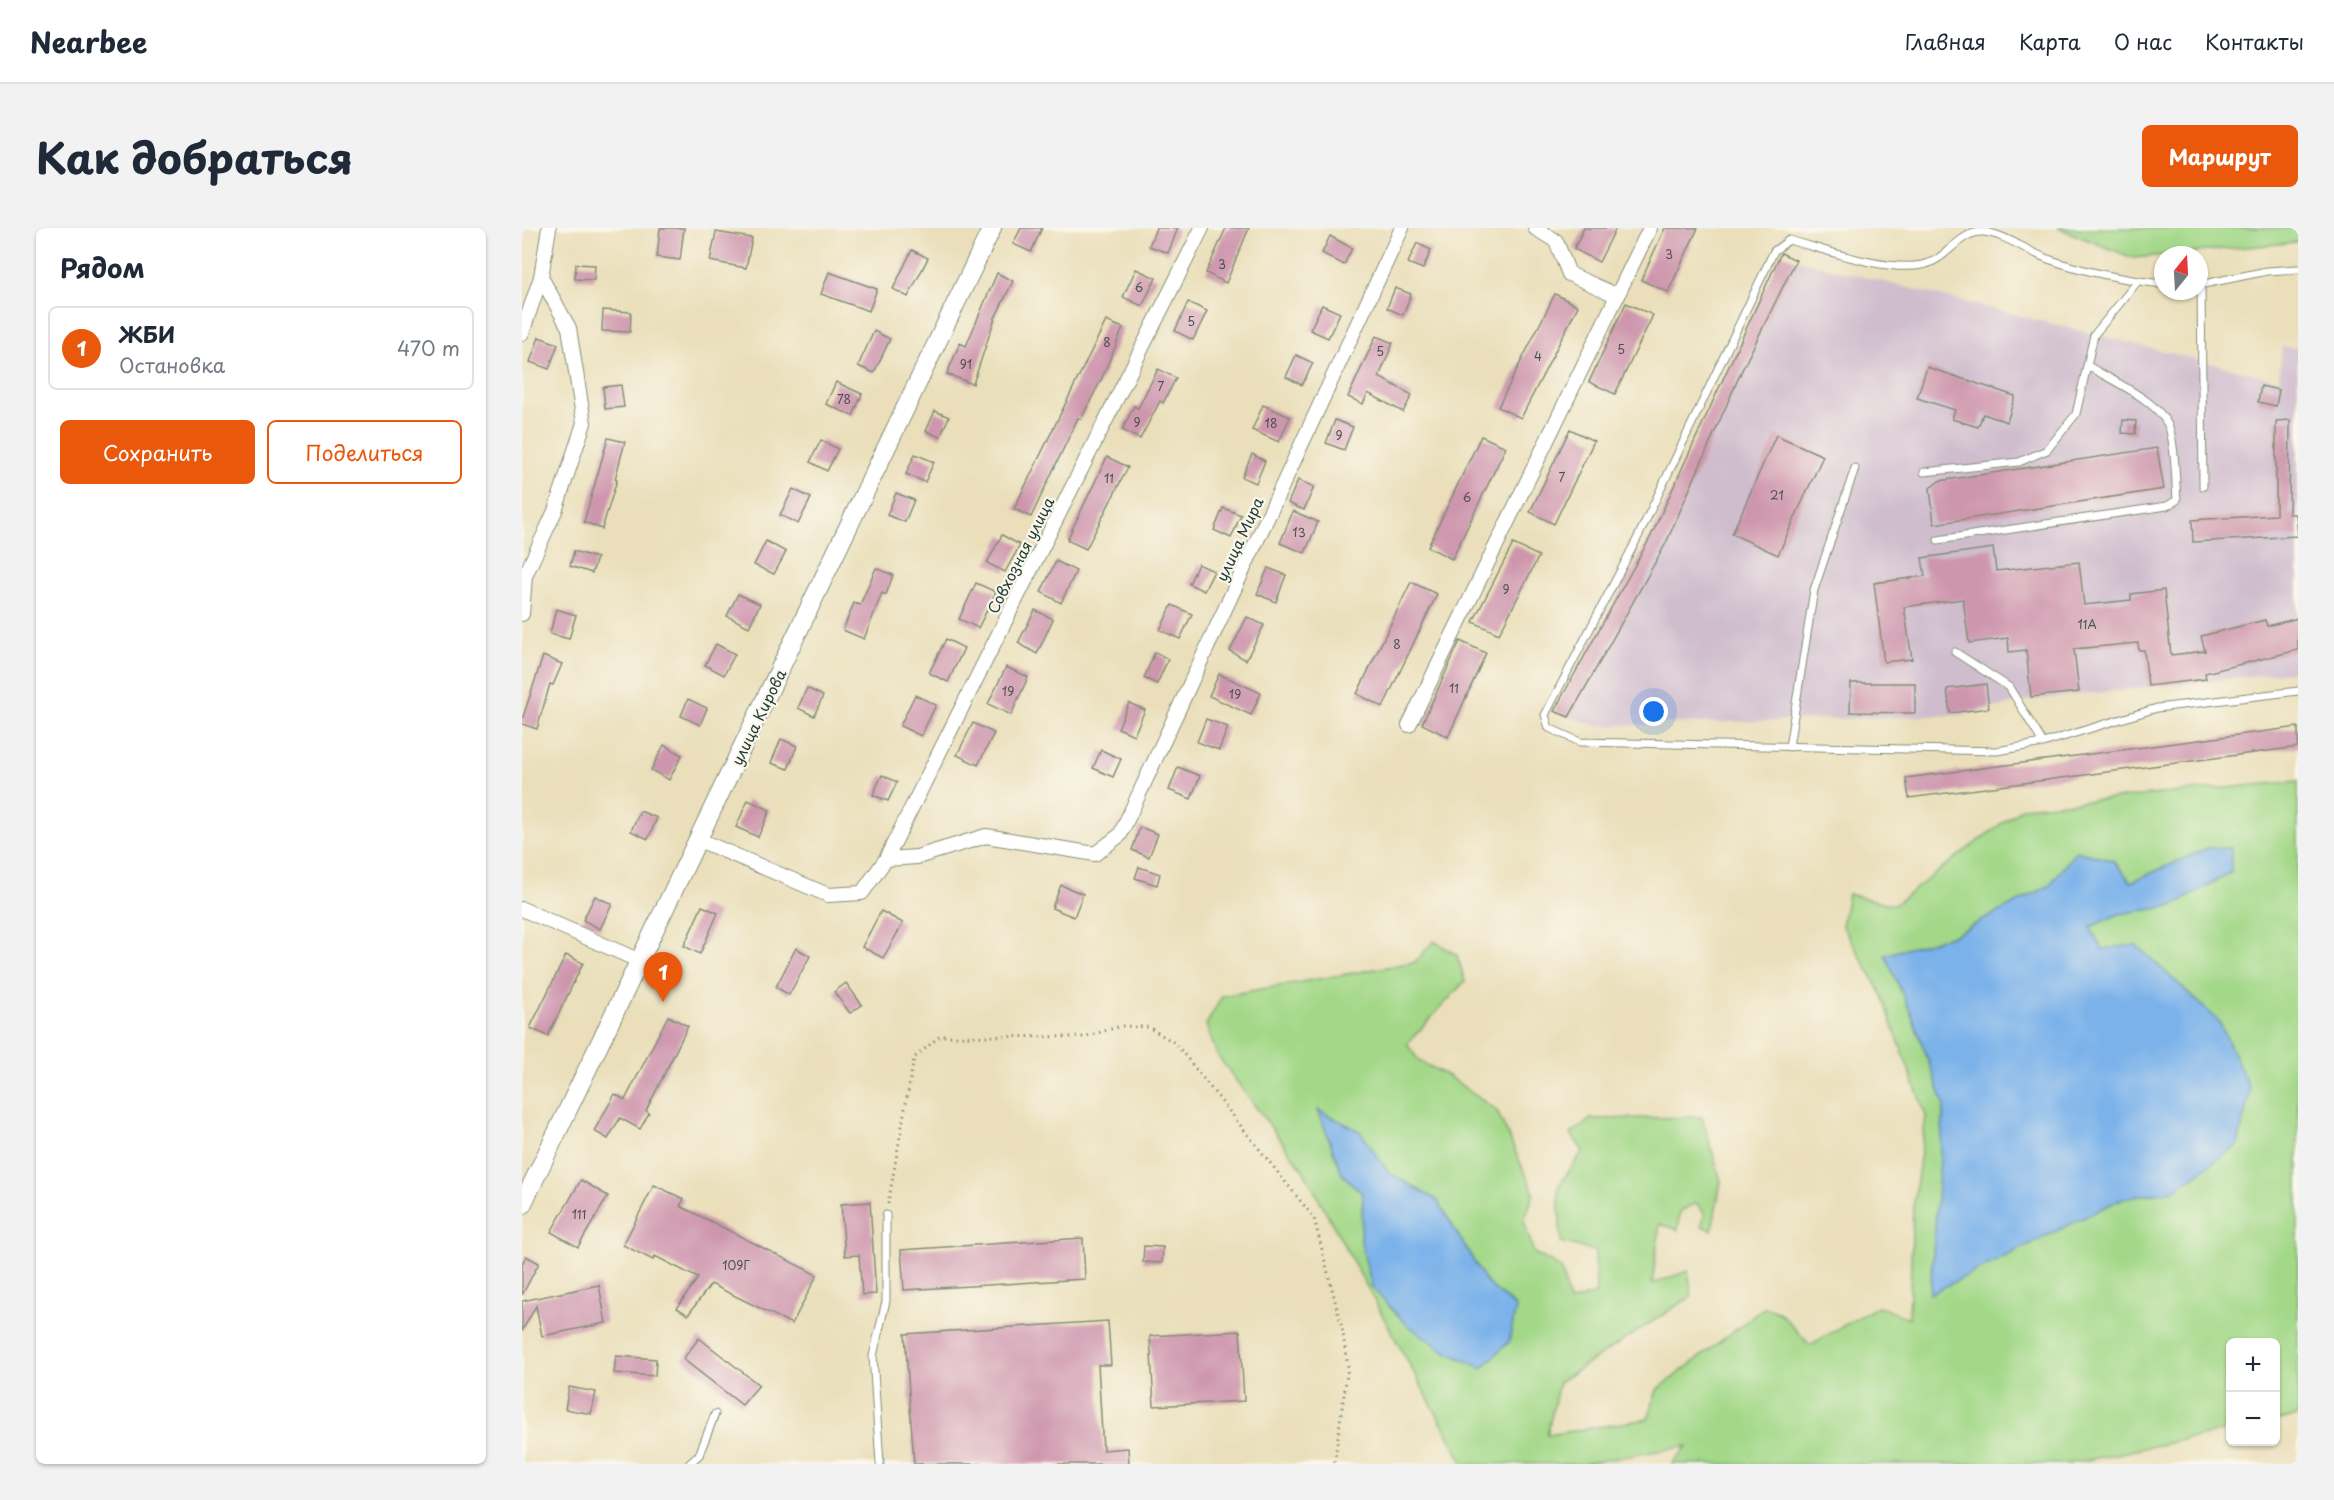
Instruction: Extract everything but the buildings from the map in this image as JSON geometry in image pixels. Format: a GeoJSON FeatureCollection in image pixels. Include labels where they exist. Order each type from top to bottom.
{"type":"FeatureCollection","features":[{"type":"Feature","properties":{"kind":"street"},"geometry":{"type":"LineString","coordinates":[[522,333],[540,278],[549,228]]}},
{"type":"Feature","properties":{"kind":"street","name":"улица Кирова"},"geometry":{"type":"LineString","coordinates":[[522,1205],[992,228]]}},
{"type":"Feature","properties":{"kind":"street","name":"Совхозная улица"},"geometry":{"type":"LineString","coordinates":[[699,840],[828,895],[862,893],[886,859],[1202,228]]}},
{"type":"Feature","properties":{"kind":"street","name":"улица Мира"},"geometry":{"type":"LineString","coordinates":[[886,859],[917,857],[986,836],[1095,854],[1120,835],[1402,228]]}},
{"type":"Feature","properties":{"kind":"street"},"geometry":{"type":"LineString","coordinates":[[1534,228],[1556,241],[1569,274],[1618,296]]}},
{"type":"Feature","properties":{"kind":"street"},"geometry":{"type":"LineString","coordinates":[[1409,725],[1650,228]]}},
{"type":"Feature","properties":{"kind":"street"},"geometry":{"type":"LineString","coordinates":[[522,614],[524,577],[555,511],[584,423],[569,328],[540,278]]}},
{"type":"Feature","properties":{"kind":"street"},"geometry":{"type":"LineString","coordinates":[[522,909],[640,961]]}},
{"type":"Feature","properties":{"kind":"lane"},"geometry":{"type":"LineString","coordinates":[[2154,283],[2053,261],[1998,235],[1985,232],[1974,232],[1966,236],[1943,256],[1922,265],[1898,267],[1788,240],[1774,251],[1638,537],[1545,715],[1549,728],[1580,742],[1996,751],[2043,742],[2157,708],[2298,691]]}},
{"type":"Feature","properties":{"kind":"lane"},"geometry":{"type":"LineString","coordinates":[[2208,283],[2267,271],[2298,269]]}},
{"type":"Feature","properties":{"kind":"lane"},"geometry":{"type":"LineString","coordinates":[[1924,472],[2019,462],[2047,450],[2076,414],[2094,335],[2138,281]]}},
{"type":"Feature","properties":{"kind":"lane"},"geometry":{"type":"LineString","coordinates":[[2200,300],[2203,486]]}},
{"type":"Feature","properties":{"kind":"lane"},"geometry":{"type":"LineString","coordinates":[[1938,540],[2167,506],[2177,500],[2170,430],[2163,417],[2151,404],[2088,366]]}},
{"type":"Feature","properties":{"kind":"lane"},"geometry":{"type":"LineString","coordinates":[[1789,747],[1814,590],[1855,468]]}},
{"type":"Feature","properties":{"kind":"lane"},"geometry":{"type":"LineString","coordinates":[[1955,652],[2008,687],[2043,742]]}},
{"type":"Feature","properties":{"kind":"lane"},"geometry":{"type":"LineString","coordinates":[[880,1464],[873,1356],[886,1301],[886,1215]]}},
{"type":"Feature","properties":{"kind":"lane"},"geometry":{"type":"LineString","coordinates":[[689,1464],[699,1455],[715,1414]]}},
{"type":"Feature","properties":{"kind":"path"},"geometry":{"type":"LineString","coordinates":[[886,1215],[914,1058],[940,1036],[1084,1037],[1121,1026],[1148,1027],[1175,1043],[1314,1218],[1342,1328],[1348,1367],[1334,1464]]}},
{"type":"Feature","properties":{"kind":"shaded area"},"geometry":{"type":"Polygon","coordinates":[[[1796,260],[2279,380],[2282,347],[2298,348],[2298,671],[2031,700],[1963,715],[1598,726],[1569,717],[1666,543],[1742,370],[1796,260]]]}},
{"type":"Feature","properties":{"kind":"green space"},"geometry":{"type":"Polygon","coordinates":[[[2058,228],[2298,228],[2298,242],[2208,251],[2208,246],[2154,246],[2154,256],[2133,258],[2058,228]]]}},
{"type":"Feature","properties":{"kind":"green space"},"geometry":{"type":"Polygon","coordinates":[[[2298,781],[2298,1416],[2280,1420],[2280,1338],[2226,1338],[2226,1431],[2069,1464],[1672,1464],[1687,1446],[1582,1464],[1464,1464],[1303,1170],[1217,1055],[1206,1025],[1222,996],[1415,962],[1434,941],[1457,955],[1465,981],[1407,1044],[1419,1061],[1448,1076],[1497,1111],[1534,1193],[1524,1221],[1534,1253],[1561,1268],[1569,1302],[1596,1294],[1595,1251],[1561,1242],[1558,1187],[1583,1151],[1571,1134],[1591,1119],[1702,1117],[1721,1181],[1712,1230],[1701,1226],[1705,1214],[1696,1203],[1680,1211],[1678,1230],[1660,1224],[1652,1284],[1688,1271],[1692,1296],[1559,1382],[1547,1435],[1648,1419],[1657,1390],[1765,1307],[1780,1313],[1810,1345],[1878,1306],[1909,1319],[1913,1209],[1926,1116],[1880,991],[1842,925],[1848,894],[1894,905],[2023,807],[2298,781]],[[2208,848],[2131,882],[2113,861],[2076,851],[2049,886],[1954,935],[1886,955],[1911,1013],[1944,1104],[1931,1293],[2121,1199],[2174,1190],[2149,958],[2136,946],[2102,949],[2090,927],[2119,914],[2173,906],[2208,848]],[[1359,1131],[1342,1174],[1363,1194],[1361,1242],[1516,1307],[1487,1283],[1437,1200],[1389,1173],[1359,1131]]]}},
{"type":"Feature","properties":{"kind":"water"},"geometry":{"type":"Polygon","coordinates":[[[2208,848],[2231,848],[2231,872],[2173,906],[2119,914],[2090,927],[2102,949],[2136,945],[2219,1021],[2250,1090],[2238,1145],[2174,1190],[2121,1199],[1930,1294],[1944,1104],[1911,1013],[1885,955],[1954,935],[2049,886],[2076,851],[2114,861],[2131,882],[2208,848]]]}},
{"type":"Feature","properties":{"kind":"water"},"geometry":{"type":"Polygon","coordinates":[[[1318,1110],[1360,1131],[1389,1173],[1437,1200],[1487,1283],[1516,1308],[1509,1342],[1482,1368],[1446,1352],[1407,1325],[1372,1288],[1361,1242],[1363,1194],[1342,1174],[1318,1110]]]}},
{"type":"Feature","properties":{"kind":"place","name":"ЖБИ"},"geometry":{"type":"Point","coordinates":[663,1002]}}]}
